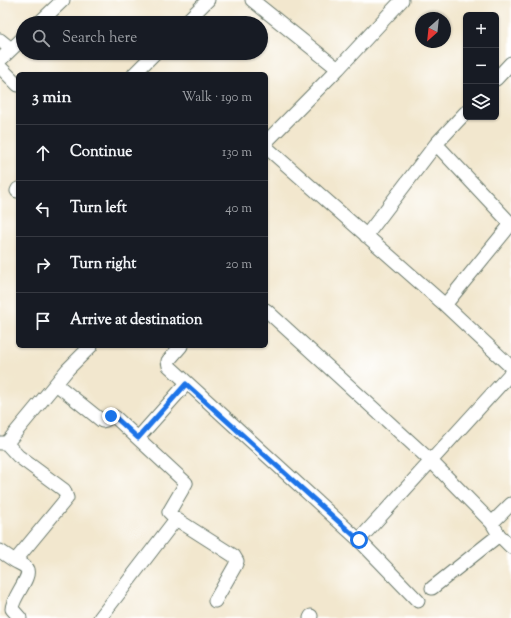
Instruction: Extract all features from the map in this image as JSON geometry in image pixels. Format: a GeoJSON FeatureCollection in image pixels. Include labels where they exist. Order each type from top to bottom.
{"type":"FeatureCollection","features":[{"type":"Feature","properties":{"kind":"street"},"geometry":{"type":"LineString","coordinates":[[45,16],[62,0]]}},
{"type":"Feature","properties":{"kind":"street"},"geometry":{"type":"LineString","coordinates":[[192,16],[208,0]]}},
{"type":"Feature","properties":{"kind":"street"},"geometry":{"type":"LineString","coordinates":[[252,0],[338,69]]}},
{"type":"Feature","properties":{"kind":"street"},"geometry":{"type":"LineString","coordinates":[[268,140],[338,69],[402,0]]}},
{"type":"Feature","properties":{"kind":"street"},"geometry":{"type":"LineString","coordinates":[[0,40],[11,49]]}},
{"type":"Feature","properties":{"kind":"street"},"geometry":{"type":"LineString","coordinates":[[0,60],[16,44]]}},
{"type":"Feature","properties":{"kind":"street"},"geometry":{"type":"LineString","coordinates":[[136,72],[148,60]]}},
{"type":"Feature","properties":{"kind":"street"},"geometry":{"type":"LineString","coordinates":[[499,76],[511,63]]}},
{"type":"Feature","properties":{"kind":"street"},"geometry":{"type":"LineString","coordinates":[[0,67],[16,84]]}},
{"type":"Feature","properties":{"kind":"street"},"geometry":{"type":"LineString","coordinates":[[366,236],[436,144],[463,115]]}},
{"type":"Feature","properties":{"kind":"street"},"geometry":{"type":"LineString","coordinates":[[436,144],[511,224],[445,305]]}},
{"type":"Feature","properties":{"kind":"street"},"geometry":{"type":"LineString","coordinates":[[268,149],[445,305],[511,367]]}},
{"type":"Feature","properties":{"kind":"street"},"geometry":{"type":"LineString","coordinates":[[268,312],[431,461],[492,523],[499,535],[511,548]]}},
{"type":"Feature","properties":{"kind":"street"},"geometry":{"type":"LineString","coordinates":[[15,561],[67,498],[64,490],[3,443],[89,348]]}},
{"type":"Feature","properties":{"kind":"street"},"geometry":{"type":"LineString","coordinates":[[178,348],[168,362],[186,384],[359,540],[418,601]]}},
{"type":"Feature","properties":{"kind":"street"},"geometry":{"type":"LineString","coordinates":[[359,540],[511,373]]}},
{"type":"Feature","properties":{"kind":"street"},"geometry":{"type":"LineString","coordinates":[[56,384],[102,421],[104,422],[114,416],[186,483],[169,512],[176,519],[234,556],[236,561],[235,566],[215,601]]}},
{"type":"Feature","properties":{"kind":"street"},"geometry":{"type":"LineString","coordinates":[[138,438],[186,384]]}},
{"type":"Feature","properties":{"kind":"street"},"geometry":{"type":"LineString","coordinates":[[492,523],[511,504]]}},
{"type":"Feature","properties":{"kind":"street"},"geometry":{"type":"LineString","coordinates":[[100,618],[176,519]]}},
{"type":"Feature","properties":{"kind":"street"},"geometry":{"type":"LineString","coordinates":[[432,588],[499,535]]}},
{"type":"Feature","properties":{"kind":"street"},"geometry":{"type":"LineString","coordinates":[[0,551],[26,567],[28,573],[27,578],[12,602],[13,615]]}},
{"type":"Feature","properties":{"kind":"route"},"geometry":{"type":"LineString","coordinates":[[111,416],[114,416],[138,438],[186,384],[359,540]]}}]}
